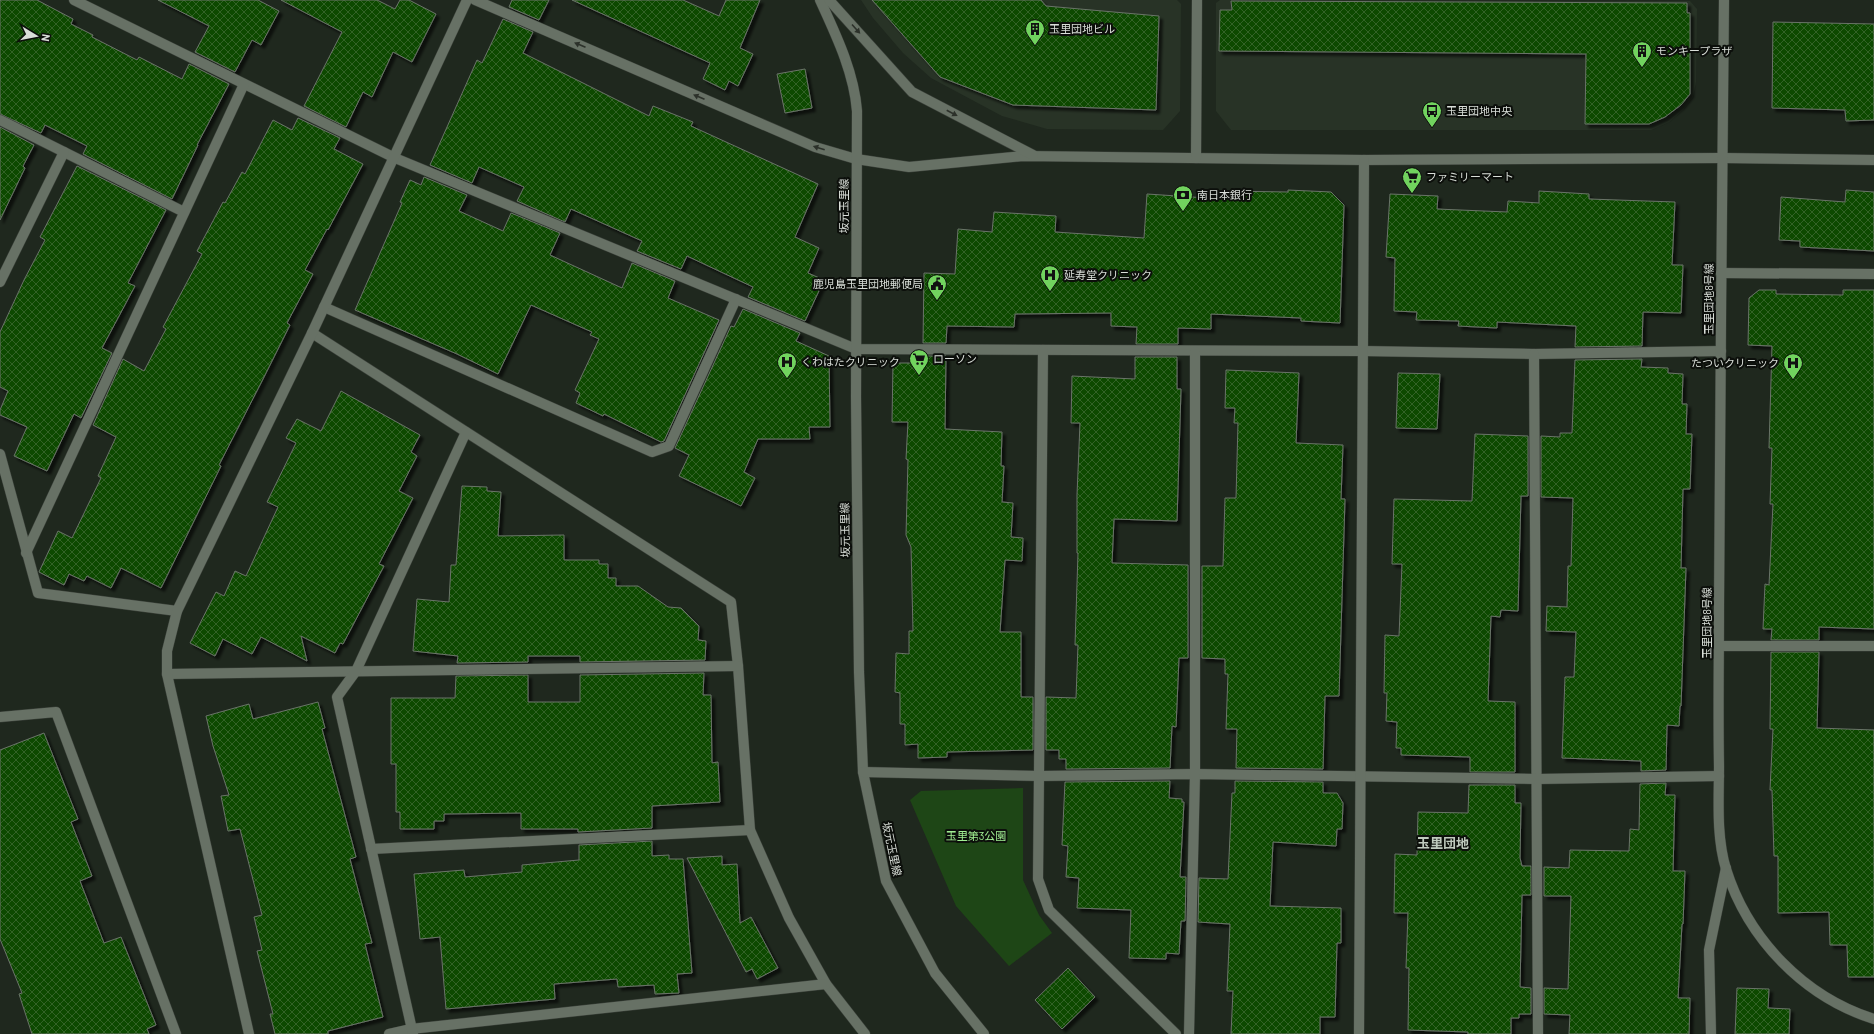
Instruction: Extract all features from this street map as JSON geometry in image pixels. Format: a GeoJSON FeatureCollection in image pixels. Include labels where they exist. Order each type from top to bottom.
{"type":"FeatureCollection","features":[{"type":"Feature","properties":{"kind":"street"},"geometry":{"type":"LineString","coordinates":[[74,0],[395,158],[856,349],[1195,352],[1362,351],[1534,354],[1721,352]]}},
{"type":"Feature","properties":{"kind":"street"},"geometry":{"type":"LineString","coordinates":[[249,1034],[167,674],[167,651],[177,611],[312,333],[468,0]]}},
{"type":"Feature","properties":{"kind":"street"},"geometry":{"type":"LineString","coordinates":[[475,0],[815,147],[856,159],[909,167],[1035,156],[1364,160],[1722,158],[1874,160]]}},
{"type":"Feature","properties":{"kind":"street","name":"坂元玉里線"},"geometry":{"type":"LineString","coordinates":[[820,0],[837,36],[856,93],[856,349],[859,672],[864,772],[886,881],[935,973],[984,1034]]}},
{"type":"Feature","properties":{"kind":"street"},"geometry":{"type":"LineString","coordinates":[[830,0],[912,92],[1035,156]]}},
{"type":"Feature","properties":{"kind":"street"},"geometry":{"type":"LineString","coordinates":[[1196,158],[1197,0]]}},
{"type":"Feature","properties":{"kind":"street","name":"玉里団地8号線"},"geometry":{"type":"LineString","coordinates":[[1724,0],[1718,776],[1720,834],[1726,868],[1741,906],[1762,940],[1795,976],[1827,997],[1861,1015],[1874,1019]]}},
{"type":"Feature","properties":{"kind":"street"},"geometry":{"type":"LineString","coordinates":[[26,553],[244,84]]}},
{"type":"Feature","properties":{"kind":"street"},"geometry":{"type":"LineString","coordinates":[[0,120],[184,212]]}},
{"type":"Feature","properties":{"kind":"street"},"geometry":{"type":"LineString","coordinates":[[0,282],[64,152]]}},
{"type":"Feature","properties":{"kind":"street"},"geometry":{"type":"LineString","coordinates":[[1358,1034],[1364,160]]}},
{"type":"Feature","properties":{"kind":"street"},"geometry":{"type":"LineString","coordinates":[[1721,273],[1874,274]]}},
{"type":"Feature","properties":{"kind":"street"},"geometry":{"type":"LineString","coordinates":[[324,307],[652,452],[669,446],[736,299]]}},
{"type":"Feature","properties":{"kind":"street"},"geometry":{"type":"LineString","coordinates":[[312,333],[731,602],[738,666],[750,830],[789,918],[826,984],[865,1034]]}},
{"type":"Feature","properties":{"kind":"street"},"geometry":{"type":"LineString","coordinates":[[1042,350],[1040,776],[1038,879],[1048,910],[1176,1034]]}},
{"type":"Feature","properties":{"kind":"street"},"geometry":{"type":"LineString","coordinates":[[1189,1034],[1195,774],[1195,352]]}},
{"type":"Feature","properties":{"kind":"street"},"geometry":{"type":"LineString","coordinates":[[1534,354],[1538,1034]]}},
{"type":"Feature","properties":{"kind":"street"},"geometry":{"type":"LineString","coordinates":[[412,1032],[337,697],[356,671],[466,432]]}},
{"type":"Feature","properties":{"kind":"street"},"geometry":{"type":"LineString","coordinates":[[0,454],[38,593],[177,611]]}},
{"type":"Feature","properties":{"kind":"street"},"geometry":{"type":"LineString","coordinates":[[1719,646],[1874,646]]}},
{"type":"Feature","properties":{"kind":"street"},"geometry":{"type":"LineString","coordinates":[[167,674],[738,666]]}},
{"type":"Feature","properties":{"kind":"street"},"geometry":{"type":"LineString","coordinates":[[0,717],[56,712],[176,1034]]}},
{"type":"Feature","properties":{"kind":"street"},"geometry":{"type":"LineString","coordinates":[[864,772],[1040,776],[1195,774],[1537,779],[1718,776]]}},
{"type":"Feature","properties":{"kind":"street"},"geometry":{"type":"LineString","coordinates":[[371,849],[750,830]]}},
{"type":"Feature","properties":{"kind":"street"},"geometry":{"type":"LineString","coordinates":[[1710,1034],[1709,950],[1726,868]]}},
{"type":"Feature","properties":{"kind":"street"},"geometry":{"type":"LineString","coordinates":[[389,1034],[826,984]]}},
{"type":"Feature","properties":{"kind":"shaded area","name":"玉里団地ビル"},"geometry":{"type":"Polygon","coordinates":[[[861,0],[1177,0],[1181,4],[1180,111],[1163,130],[1047,129],[1002,116],[931,78],[903,53],[873,18],[861,0]]]}},
{"type":"Feature","properties":{"kind":"shaded area"},"geometry":{"type":"Polygon","coordinates":[[[1220,0],[1690,1],[1697,9],[1696,82],[1693,97],[1683,110],[1669,122],[1651,130],[1231,130],[1216,111],[1216,3],[1220,0]]]}},
{"type":"Feature","properties":{"kind":"green space","name":"玉里第3公園"},"geometry":{"type":"Polygon","coordinates":[[[1023,788],[1023,880],[1039,915],[1052,933],[1009,966],[956,906],[910,800],[921,791],[1023,788]]]}},
{"type":"Feature","properties":{"kind":"building"},"geometry":{"type":"Polygon","coordinates":[[[0,0],[37,0],[73,19],[71,24],[93,35],[92,37],[137,60],[139,57],[182,79],[189,64],[229,84],[197,145],[172,199],[83,154],[87,146],[45,125],[41,133],[0,114],[0,0]]]}},
{"type":"Feature","properties":{"kind":"building"},"geometry":{"type":"Polygon","coordinates":[[[158,0],[258,0],[279,11],[261,45],[252,40],[235,72],[195,52],[209,26],[158,0]]]}},
{"type":"Feature","properties":{"kind":"building"},"geometry":{"type":"Polygon","coordinates":[[[281,0],[377,0],[395,9],[400,0],[409,0],[436,14],[412,62],[393,52],[372,97],[363,92],[346,127],[304,106],[342,32],[281,0]]]}},
{"type":"Feature","properties":{"kind":"building"},"geometry":{"type":"Polygon","coordinates":[[[512,0],[549,0],[539,20],[509,7],[512,0]]]}},
{"type":"Feature","properties":{"kind":"building"},"geometry":{"type":"Polygon","coordinates":[[[572,0],[683,0],[719,16],[726,0],[760,0],[740,48],[753,54],[738,86],[729,81],[725,90],[703,79],[710,63],[572,0]]]}},
{"type":"Feature","properties":{"kind":"building","name":"玉里団地ビル"},"geometry":{"type":"Polygon","coordinates":[[[872,0],[1041,0],[1046,6],[1159,16],[1156,110],[1013,105],[940,77],[872,0]]]}},
{"type":"Feature","properties":{"kind":"building","name":"モンキープラザ"},"geometry":{"type":"Polygon","coordinates":[[[1231,1],[1687,3],[1687,13],[1690,13],[1690,94],[1681,105],[1665,117],[1649,124],[1585,124],[1586,54],[1219,51],[1220,10],[1232,10],[1231,1]]]}},
{"type":"Feature","properties":{"kind":"building"},"geometry":{"type":"Polygon","coordinates":[[[503,19],[533,32],[523,53],[649,116],[653,106],[693,122],[691,126],[818,184],[795,237],[819,248],[808,273],[824,280],[805,321],[748,297],[753,287],[687,256],[681,269],[637,251],[642,241],[571,209],[565,222],[517,201],[524,187],[479,167],[472,183],[430,165],[477,60],[482,63],[503,19]]]}},
{"type":"Feature","properties":{"kind":"building"},"geometry":{"type":"Polygon","coordinates":[[[1773,22],[1874,24],[1874,120],[1846,121],[1845,110],[1772,108],[1773,22]]]}},
{"type":"Feature","properties":{"kind":"building"},"geometry":{"type":"Polygon","coordinates":[[[805,69],[812,108],[785,113],[777,74],[805,69]]]}},
{"type":"Feature","properties":{"kind":"building"},"geometry":{"type":"Polygon","coordinates":[[[298,118],[340,138],[334,149],[363,164],[305,270],[313,274],[287,323],[290,325],[219,465],[221,466],[161,588],[121,568],[111,588],[87,576],[84,581],[69,574],[64,585],[39,572],[58,531],[72,538],[101,478],[98,476],[116,437],[93,425],[123,359],[144,371],[166,329],[163,327],[202,254],[197,251],[223,202],[225,203],[242,172],[245,174],[273,120],[292,130],[298,118]]]}},
{"type":"Feature","properties":{"kind":"building"},"geometry":{"type":"Polygon","coordinates":[[[0,127],[34,145],[23,166],[25,168],[0,220],[0,127]]]}},
{"type":"Feature","properties":{"kind":"building"},"geometry":{"type":"Polygon","coordinates":[[[77,166],[166,210],[128,283],[135,286],[102,348],[112,353],[81,418],[74,414],[47,471],[14,456],[27,427],[0,415],[0,410],[8,391],[0,387],[0,332],[24,280],[45,240],[40,237],[77,166]]]}},
{"type":"Feature","properties":{"kind":"building"},"geometry":{"type":"Polygon","coordinates":[[[424,177],[467,195],[459,211],[503,231],[511,213],[560,233],[550,255],[622,288],[632,263],[675,281],[668,298],[719,320],[664,441],[661,442],[604,414],[603,416],[576,403],[580,393],[575,390],[599,339],[590,335],[592,332],[531,305],[498,374],[457,354],[355,310],[402,203],[400,202],[410,180],[421,185],[424,177]]]}},
{"type":"Feature","properties":{"kind":"building"},"geometry":{"type":"Polygon","coordinates":[[[1288,190],[1331,192],[1344,205],[1340,323],[1301,321],[1301,318],[1211,314],[1211,329],[1178,328],[1178,344],[1136,344],[1137,327],[1111,326],[1111,313],[1015,314],[1014,327],[947,326],[946,343],[923,343],[924,273],[955,274],[958,229],[992,232],[994,212],[1056,216],[1055,232],[1144,238],[1147,194],[1222,199],[1222,191],[1288,192],[1288,190]]]}},
{"type":"Feature","properties":{"kind":"building"},"geometry":{"type":"Polygon","coordinates":[[[1846,190],[1874,192],[1874,251],[1800,247],[1800,241],[1779,240],[1781,197],[1845,202],[1846,190]]]}},
{"type":"Feature","properties":{"kind":"building"},"geometry":{"type":"Polygon","coordinates":[[[1539,191],[1589,194],[1589,199],[1675,202],[1672,265],[1683,265],[1681,313],[1643,312],[1642,346],[1575,347],[1576,326],[1497,322],[1497,328],[1458,326],[1459,321],[1416,320],[1417,312],[1394,311],[1395,258],[1386,257],[1390,194],[1438,196],[1437,209],[1507,212],[1508,201],[1539,203],[1539,191]]]}},
{"type":"Feature","properties":{"kind":"building"},"geometry":{"type":"Polygon","coordinates":[[[1759,290],[1776,290],[1776,294],[1843,295],[1843,290],[1874,290],[1874,629],[1819,627],[1819,640],[1771,640],[1772,629],[1763,629],[1765,584],[1769,585],[1773,504],[1770,504],[1772,448],[1769,448],[1772,346],[1748,345],[1749,298],[1759,290]]]}},
{"type":"Feature","properties":{"kind":"building"},"geometry":{"type":"Polygon","coordinates":[[[743,309],[800,333],[796,341],[829,356],[830,427],[809,427],[810,439],[758,439],[744,472],[755,478],[741,506],[679,476],[689,455],[675,448],[731,326],[734,327],[743,309]]]}},
{"type":"Feature","properties":{"kind":"building"},"geometry":{"type":"Polygon","coordinates":[[[922,356],[946,356],[945,429],[1002,432],[1001,466],[1004,466],[1002,502],[1013,503],[1011,537],[1023,538],[1022,561],[1005,560],[1000,632],[1021,632],[1021,697],[1033,697],[1033,750],[947,752],[947,757],[918,758],[918,744],[905,745],[905,724],[900,724],[900,693],[895,692],[896,653],[909,654],[909,631],[913,631],[911,547],[906,535],[908,460],[906,459],[908,422],[892,422],[893,363],[922,363],[922,356]]]}},
{"type":"Feature","properties":{"kind":"building"},"geometry":{"type":"Polygon","coordinates":[[[1135,357],[1177,357],[1177,389],[1181,389],[1177,521],[1114,519],[1112,563],[1188,565],[1188,658],[1179,658],[1176,727],[1172,726],[1170,768],[1066,769],[1066,759],[1059,759],[1059,750],[1046,750],[1046,697],[1076,698],[1078,645],[1075,645],[1078,553],[1077,495],[1080,423],[1071,423],[1072,376],[1135,379],[1135,357]]]}},
{"type":"Feature","properties":{"kind":"building"},"geometry":{"type":"Polygon","coordinates":[[[1642,359],[1641,367],[1668,368],[1668,373],[1683,374],[1682,404],[1687,404],[1686,434],[1692,434],[1690,489],[1683,489],[1681,568],[1686,568],[1679,726],[1667,725],[1666,770],[1641,771],[1641,761],[1562,758],[1565,677],[1574,677],[1576,632],[1546,631],[1547,606],[1567,607],[1568,566],[1571,566],[1573,498],[1541,497],[1541,436],[1560,437],[1560,433],[1572,433],[1575,360],[1642,359]]]}},
{"type":"Feature","properties":{"kind":"building"},"geometry":{"type":"Polygon","coordinates":[[[1226,370],[1299,373],[1296,443],[1343,445],[1341,499],[1345,499],[1339,696],[1325,696],[1323,769],[1236,768],[1237,729],[1226,729],[1228,674],[1225,674],[1225,659],[1202,658],[1202,566],[1223,566],[1225,498],[1236,498],[1238,423],[1234,423],[1235,408],[1225,408],[1226,370]]]}},
{"type":"Feature","properties":{"kind":"building"},"geometry":{"type":"Polygon","coordinates":[[[1398,373],[1440,374],[1437,429],[1396,428],[1398,373]]]}},
{"type":"Feature","properties":{"kind":"building"},"geometry":{"type":"Polygon","coordinates":[[[341,391],[420,435],[411,452],[417,456],[399,491],[413,498],[379,564],[384,566],[343,644],[340,643],[335,653],[301,636],[307,661],[261,637],[252,654],[223,639],[215,656],[190,643],[216,592],[224,596],[235,571],[246,576],[278,507],[267,502],[296,443],[286,438],[297,419],[321,431],[341,391]]]}},
{"type":"Feature","properties":{"kind":"building"},"geometry":{"type":"Polygon","coordinates":[[[1475,434],[1528,436],[1528,496],[1521,496],[1518,611],[1501,610],[1500,617],[1491,616],[1488,701],[1515,702],[1515,772],[1470,772],[1470,757],[1401,755],[1401,748],[1396,748],[1397,722],[1386,721],[1387,693],[1384,693],[1385,635],[1399,636],[1402,564],[1392,564],[1394,499],[1472,501],[1475,434]]]}},
{"type":"Feature","properties":{"kind":"building"},"geometry":{"type":"Polygon","coordinates":[[[462,486],[487,487],[487,491],[501,492],[498,536],[564,535],[564,560],[599,560],[599,564],[608,564],[608,578],[616,578],[616,586],[638,586],[668,607],[681,608],[699,626],[698,640],[706,641],[705,660],[580,662],[580,656],[528,656],[528,662],[457,663],[458,656],[413,651],[417,599],[449,602],[451,565],[456,565],[462,486]]]}},
{"type":"Feature","properties":{"kind":"building"},"geometry":{"type":"Polygon","coordinates":[[[1771,652],[1819,652],[1817,728],[1874,730],[1874,977],[1848,977],[1847,945],[1830,945],[1829,912],[1778,913],[1778,856],[1774,856],[1772,790],[1770,790],[1773,729],[1770,729],[1771,652]]]}},
{"type":"Feature","properties":{"kind":"building"},"geometry":{"type":"Polygon","coordinates":[[[704,673],[703,695],[711,695],[712,763],[718,762],[720,802],[652,806],[652,828],[578,832],[578,829],[521,829],[521,813],[444,814],[444,821],[434,821],[434,829],[400,829],[400,812],[396,812],[396,764],[391,764],[391,698],[455,698],[456,676],[528,675],[528,702],[580,702],[580,675],[704,673]]]}},
{"type":"Feature","properties":{"kind":"building"},"geometry":{"type":"Polygon","coordinates":[[[318,702],[325,728],[322,729],[356,857],[350,859],[372,943],[365,944],[383,1017],[328,1031],[328,1034],[275,1034],[270,1014],[273,1014],[257,951],[262,950],[254,917],[262,915],[240,829],[228,831],[221,796],[229,795],[213,746],[206,716],[249,704],[253,719],[318,702]]]}},
{"type":"Feature","properties":{"kind":"building"},"geometry":{"type":"Polygon","coordinates":[[[44,733],[78,819],[71,822],[92,876],[80,881],[104,943],[121,937],[156,1025],[147,1029],[149,1034],[32,1034],[19,994],[22,993],[0,939],[0,750],[44,733]]]}},
{"type":"Feature","properties":{"kind":"building"},"geometry":{"type":"Polygon","coordinates":[[[1170,781],[1169,798],[1182,799],[1182,802],[1184,802],[1180,877],[1186,877],[1185,921],[1181,921],[1179,954],[1166,953],[1166,959],[1129,958],[1131,910],[1077,908],[1079,878],[1066,877],[1068,846],[1062,845],[1065,782],[1170,781]]]}},
{"type":"Feature","properties":{"kind":"building"},"geometry":{"type":"Polygon","coordinates":[[[1235,781],[1323,782],[1323,793],[1337,793],[1343,803],[1342,829],[1337,829],[1336,846],[1273,842],[1270,906],[1341,908],[1341,943],[1337,943],[1335,1017],[1320,1017],[1320,1034],[1231,1034],[1233,991],[1227,991],[1230,924],[1198,922],[1199,878],[1228,879],[1232,793],[1235,793],[1235,781]]]}},
{"type":"Feature","properties":{"kind":"building"},"geometry":{"type":"Polygon","coordinates":[[[1666,783],[1665,795],[1675,795],[1673,871],[1685,871],[1678,998],[1690,998],[1689,1034],[1569,1034],[1570,1015],[1544,1014],[1544,988],[1568,989],[1571,896],[1544,896],[1544,867],[1569,868],[1570,850],[1629,851],[1630,829],[1639,830],[1640,784],[1666,783]]]}},
{"type":"Feature","properties":{"kind":"building"},"geometry":{"type":"Polygon","coordinates":[[[1469,785],[1515,785],[1515,803],[1521,803],[1520,858],[1522,866],[1531,866],[1531,895],[1522,895],[1520,987],[1531,988],[1531,1014],[1519,1014],[1519,1018],[1511,1018],[1511,1034],[1468,1034],[1468,1032],[1408,1030],[1409,968],[1406,968],[1408,913],[1394,913],[1395,854],[1417,855],[1418,812],[1468,813],[1469,785]]]}},
{"type":"Feature","properties":{"kind":"building"},"geometry":{"type":"Polygon","coordinates":[[[652,841],[652,856],[669,855],[669,859],[683,859],[692,973],[677,974],[679,993],[655,994],[654,985],[618,987],[617,979],[554,984],[555,999],[446,1009],[440,937],[420,939],[414,874],[464,870],[465,877],[522,872],[522,865],[579,860],[579,845],[652,841]]]}},
{"type":"Feature","properties":{"kind":"building"},"geometry":{"type":"Polygon","coordinates":[[[722,856],[722,865],[737,864],[740,923],[751,917],[778,968],[757,979],[752,969],[746,972],[687,858],[722,856]]]}},
{"type":"Feature","properties":{"kind":"building"},"geometry":{"type":"Polygon","coordinates":[[[1068,968],[1095,997],[1062,1029],[1035,1000],[1068,968]]]}},
{"type":"Feature","properties":{"kind":"building"},"geometry":{"type":"Polygon","coordinates":[[[1737,988],[1769,989],[1768,1008],[1790,1009],[1789,1034],[1735,1034],[1737,988]]]}},
{"type":"Feature","properties":{"kind":"place","name":"玉里団地ビル"},"geometry":{"type":"Point","coordinates":[1035,46]}},
{"type":"Feature","properties":{"kind":"place","name":"モンキープラザ"},"geometry":{"type":"Point","coordinates":[1642,68]}},
{"type":"Feature","properties":{"kind":"place","name":"玉里団地中央"},"geometry":{"type":"Point","coordinates":[1432,128]}},
{"type":"Feature","properties":{"kind":"place","name":"ファミリーマート"},"geometry":{"type":"Point","coordinates":[1412,194]}},
{"type":"Feature","properties":{"kind":"place","name":"南日本銀行"},"geometry":{"type":"Point","coordinates":[1183,212]}},
{"type":"Feature","properties":{"kind":"place","name":"延寿堂クリニック"},"geometry":{"type":"Point","coordinates":[1050,292]}},
{"type":"Feature","properties":{"kind":"place","name":"鹿児島玉里団地郵便局"},"geometry":{"type":"Point","coordinates":[937,301]}},
{"type":"Feature","properties":{"kind":"place","name":"ローソン"},"geometry":{"type":"Point","coordinates":[919,376]}},
{"type":"Feature","properties":{"kind":"place","name":"くわはたクリニック"},"geometry":{"type":"Point","coordinates":[787,379]}},
{"type":"Feature","properties":{"kind":"place","name":"たついクリニック"},"geometry":{"type":"Point","coordinates":[1793,380]}},
{"type":"Feature","properties":{"kind":"district","name":"玉里団地"},"geometry":{"type":"Point","coordinates":[1443,843]}}]}
